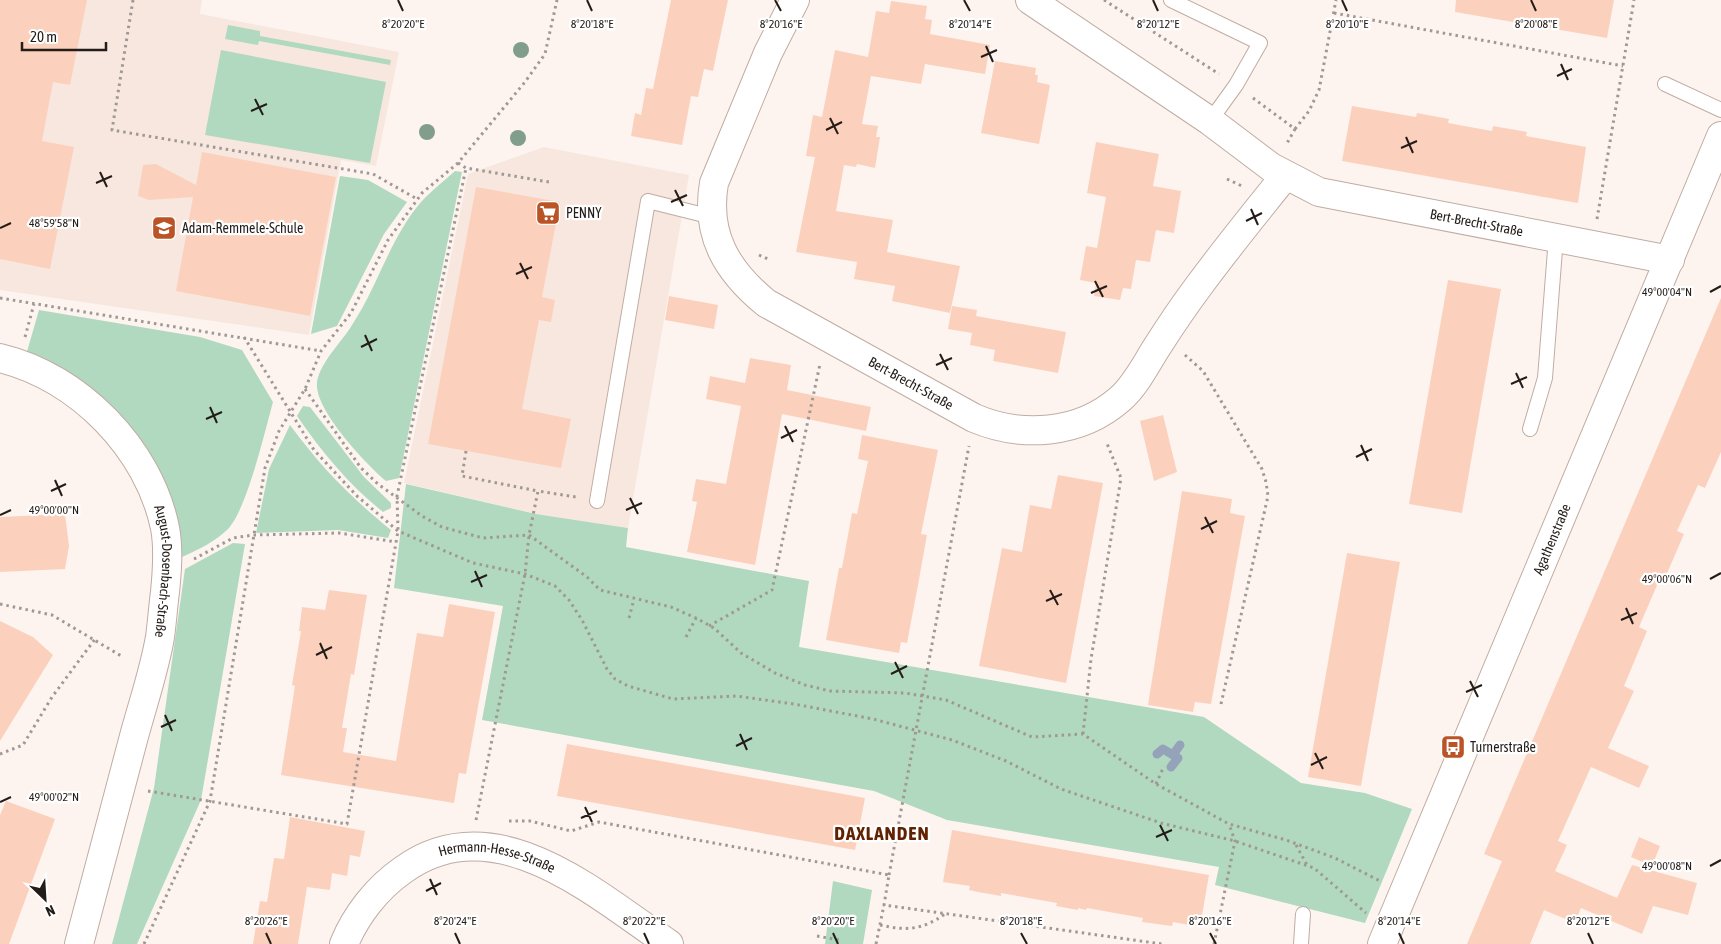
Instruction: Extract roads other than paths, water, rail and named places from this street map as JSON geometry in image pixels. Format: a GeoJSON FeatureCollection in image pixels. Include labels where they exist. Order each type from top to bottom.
{"type":"FeatureCollection","features":[{"type":"Feature","properties":{"kind":"street","name":"Bert-Brecht-Straße"},"geometry":{"type":"LineString","coordinates":[[796,0],[768,53],[722,160],[714,183],[711,202],[714,232],[728,262],[750,290],[766,303],[974,418],[992,426],[1022,432],[1048,431],[1096,416],[1120,399],[1135,382],[1162,339],[1234,239],[1285,176]]}},
{"type":"Feature","properties":{"kind":"street","name":"Bert-Brecht-Straße"},"geometry":{"type":"LineString","coordinates":[[1030,0],[1210,121],[1285,176],[1319,192],[1670,260]]}},
{"type":"Feature","properties":{"kind":"street","name":"Agathenstraße"},"geometry":{"type":"LineString","coordinates":[[1386,935],[1721,136]]}},
{"type":"Feature","properties":{"kind":"street","name":"August-Dosenbach-Straße"},"geometry":{"type":"LineString","coordinates":[[9,361],[52,378],[102,417],[124,441],[150,482],[165,529],[168,566],[160,639],[79,944]]}},
{"type":"Feature","properties":{"kind":"street","name":"Hermann-Hesse-Straße"},"geometry":{"type":"LineString","coordinates":[[344,944],[361,913],[378,892],[396,875],[416,860],[430,854],[468,847],[495,848],[520,853],[553,867],[668,944]]}},
{"type":"Feature","properties":{"kind":"lane"},"geometry":{"type":"LineString","coordinates":[[1171,0],[1260,43],[1236,85],[1210,121]]}},
{"type":"Feature","properties":{"kind":"lane"},"geometry":{"type":"LineString","coordinates":[[1665,84],[1721,110]]}},
{"type":"Feature","properties":{"kind":"lane"},"geometry":{"type":"LineString","coordinates":[[597,501],[648,201],[679,207],[712,217]]}},
{"type":"Feature","properties":{"kind":"lane"},"geometry":{"type":"LineString","coordinates":[[1530,429],[1545,378],[1556,237]]}},
{"type":"Feature","properties":{"kind":"lane"},"geometry":{"type":"LineString","coordinates":[[1302,944],[1303,914]]}},
{"type":"Feature","properties":{"kind":"waterway"},"geometry":{"type":"LineString","coordinates":[[1171,767],[1178,758],[1173,755],[1180,745]]}},
{"type":"Feature","properties":{"kind":"waterway"},"geometry":{"type":"LineString","coordinates":[[1157,754],[1163,749],[1173,755]]}},
{"type":"Feature","properties":{"kind":"place","name":"PENNY"},"geometry":{"type":"Point","coordinates":[548,213]}},
{"type":"Feature","properties":{"kind":"place","name":"Adam-Remmele-Schule"},"geometry":{"type":"Point","coordinates":[164,228]}},
{"type":"Feature","properties":{"kind":"place","name":"Turnerstraße"},"geometry":{"type":"Point","coordinates":[1453,747]}},
{"type":"Feature","properties":{"kind":"district","name":"DAXLANDEN"},"geometry":{"type":"Point","coordinates":[882,833]}}]}
